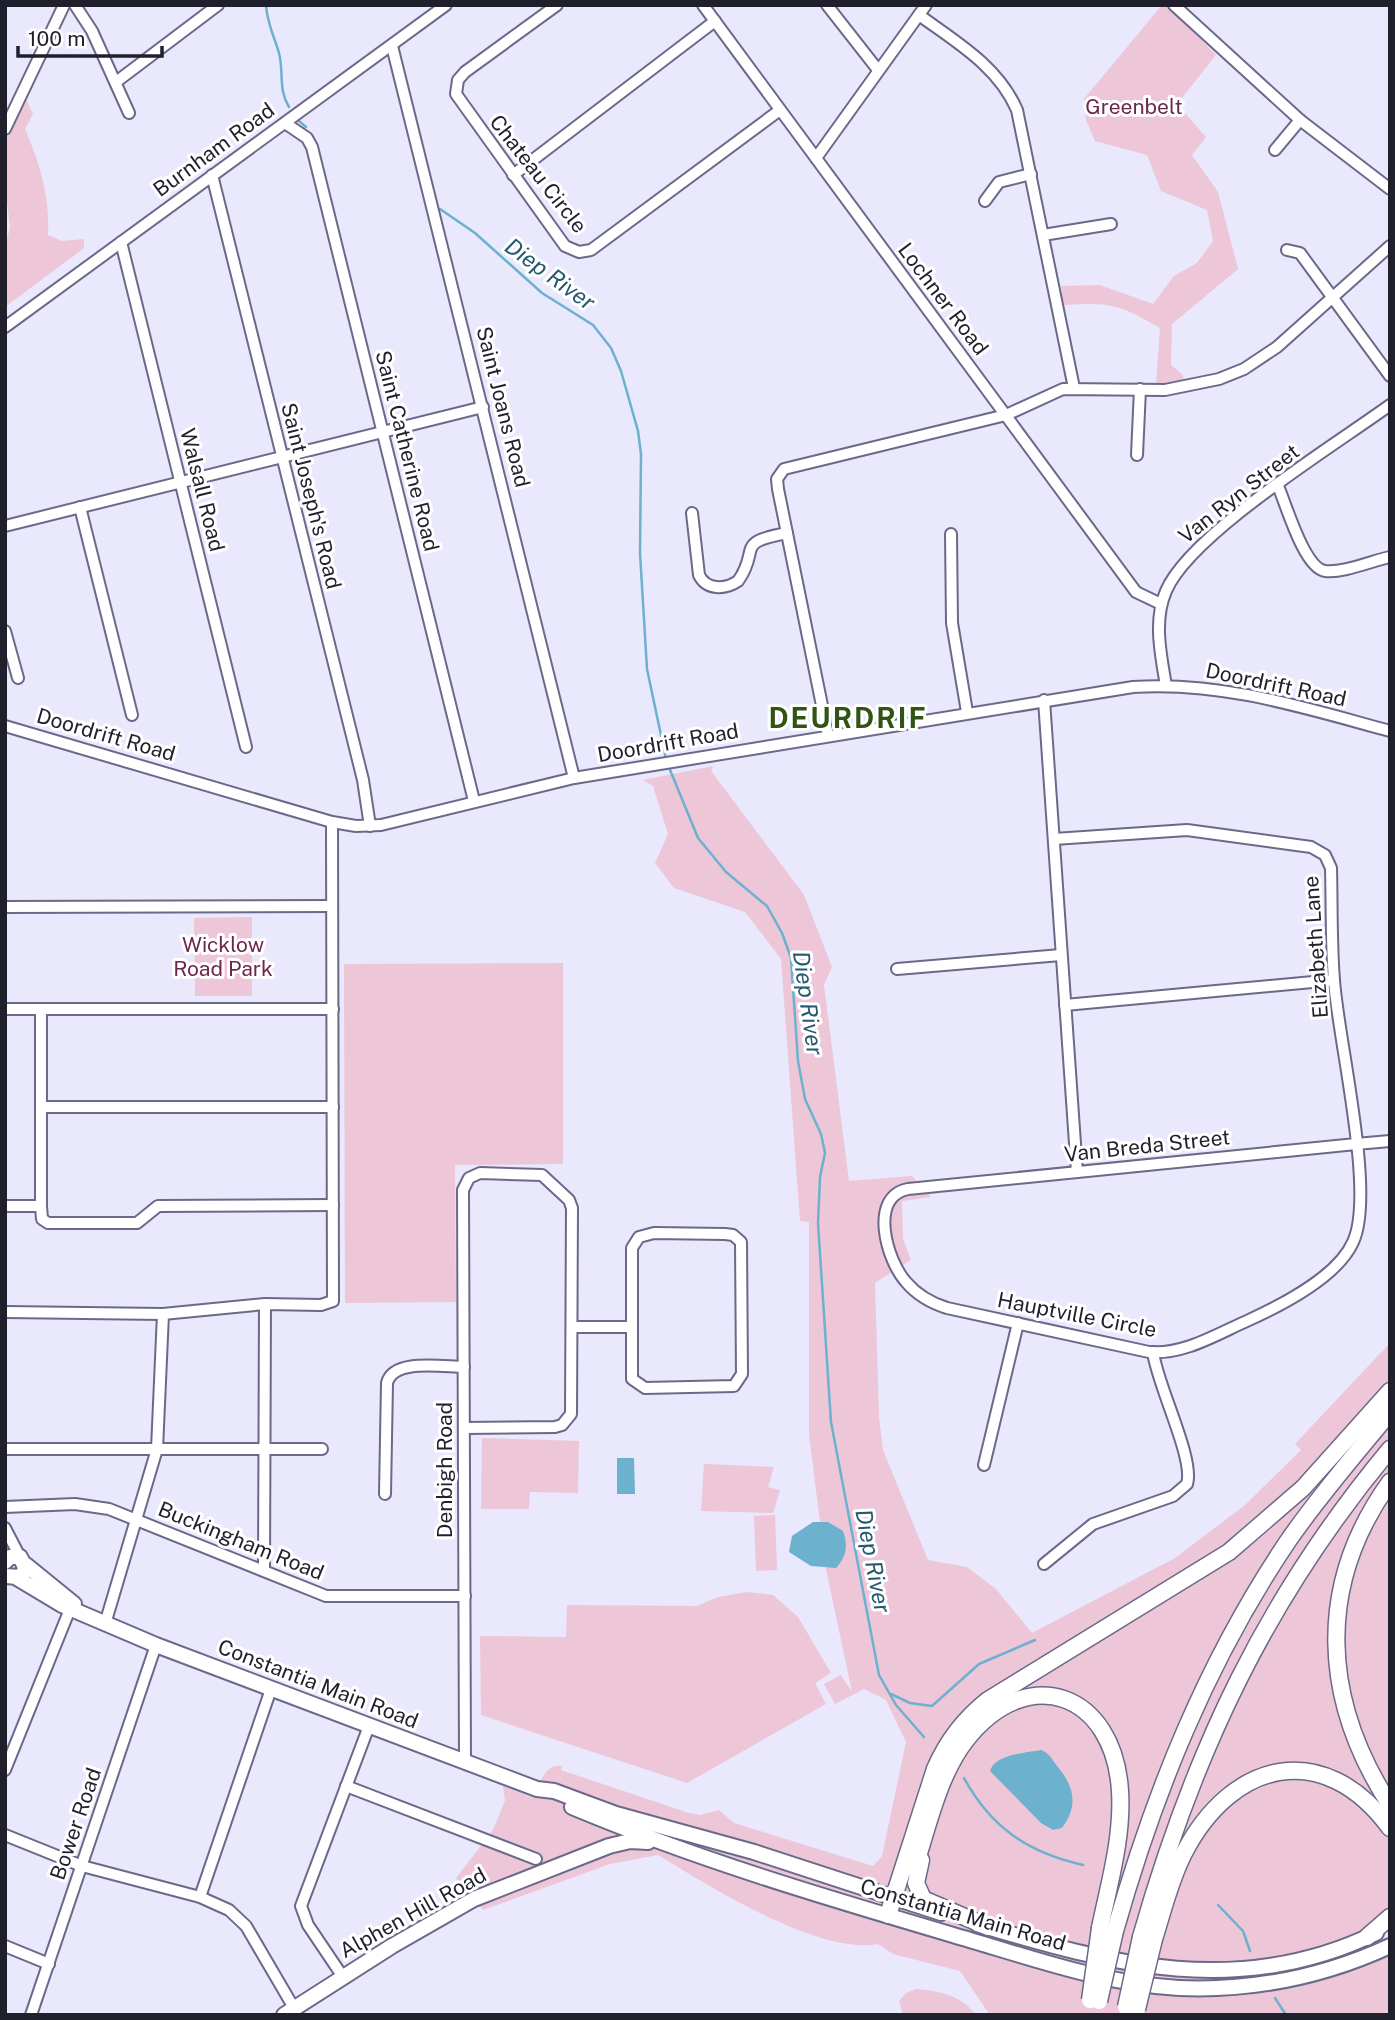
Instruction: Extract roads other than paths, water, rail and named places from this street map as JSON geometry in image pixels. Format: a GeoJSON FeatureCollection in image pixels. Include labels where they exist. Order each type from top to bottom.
{"type":"FeatureCollection","features":[{"type":"Feature","properties":{"kind":"highway"},"geometry":{"type":"LineString","coordinates":[[892,1917],[935,1769],[942,1752],[969,1716],[988,1700],[1229,1552],[1303,1488],[1390,1391]]}},
{"type":"Feature","properties":{"kind":"highway"},"geometry":{"type":"LineString","coordinates":[[1107,1930],[1159,1789],[1217,1661],[1288,1542],[1352,1455],[1390,1412]]}},
{"type":"Feature","properties":{"kind":"highway"},"geometry":{"type":"LineString","coordinates":[[1131,2011],[1186,1796],[1233,1689],[1290,1586],[1336,1519],[1390,1449]]}},
{"type":"Feature","properties":{"kind":"highway"},"geometry":{"type":"LineString","coordinates":[[1390,1482],[1362,1527],[1349,1561],[1338,1603],[1335,1643],[1337,1675],[1347,1718],[1368,1770],[1390,1805]]}},
{"type":"Feature","properties":{"kind":"highway"},"geometry":{"type":"LineString","coordinates":[[897,1900],[954,1759],[980,1724],[1011,1701],[1031,1695],[1048,1695],[1073,1702],[1090,1714],[1104,1732],[1116,1762],[1120,1791],[1107,1930],[1093,2008]]}},
{"type":"Feature","properties":{"kind":"highway"},"geometry":{"type":"LineString","coordinates":[[1148,1938],[1195,1835],[1227,1799],[1257,1778],[1272,1772],[1302,1769],[1332,1777],[1357,1793],[1390,1828]]}},
{"type":"Feature","properties":{"kind":"highway"},"geometry":{"type":"LineString","coordinates":[[926,1833],[916,1876],[919,1894],[934,1906],[988,1927]]}},
{"type":"Feature","properties":{"kind":"highway"},"geometry":{"type":"LineString","coordinates":[[1367,1937],[1390,1917]]}},
{"type":"Feature","properties":{"kind":"main road","name":"Constantia Main Road"},"geometry":{"type":"LineString","coordinates":[[11,1566],[85,1615]]}},
{"type":"Feature","properties":{"kind":"main road","name":"Constantia Main Road"},"geometry":{"type":"LineString","coordinates":[[11,1566],[70,1609],[105,1624],[537,1789],[554,1791],[672,1831],[754,1852],[897,1900],[1122,1963],[1207,1971],[1273,1965],[1316,1956],[1390,1926]]}},
{"type":"Feature","properties":{"kind":"main road","name":"Constantia Main Road"},"geometry":{"type":"LineString","coordinates":[[537,1789],[552,1800],[680,1850],[892,1917],[1091,1974],[1178,1988],[1230,1987],[1278,1982],[1346,1965],[1390,1946]]}},
{"type":"Feature","properties":{"kind":"main road","name":"Alphen Hill Road"},"geometry":{"type":"LineString","coordinates":[[609,1846],[629,1830]]}},
{"type":"Feature","properties":{"kind":"main road"},"geometry":{"type":"LineString","coordinates":[[629,1830],[672,1831]]}},
{"type":"Feature","properties":{"kind":"main road","name":"Alphen Hill Road"},"geometry":{"type":"LineString","coordinates":[[289,2011],[474,1899],[609,1846],[637,1840],[680,1850]]}},
{"type":"Feature","properties":{"kind":"street"},"geometry":{"type":"LineString","coordinates":[[5,129],[64,5]]}},
{"type":"Feature","properties":{"kind":"street"},"geometry":{"type":"LineString","coordinates":[[75,5],[92,31],[129,113]]}},
{"type":"Feature","properties":{"kind":"street"},"geometry":{"type":"LineString","coordinates":[[116,82],[218,5]]}},
{"type":"Feature","properties":{"kind":"street","name":"Burnham Road"},"geometry":{"type":"LineString","coordinates":[[5,327],[446,5]]}},
{"type":"Feature","properties":{"kind":"street","name":"Chateau Circle"},"geometry":{"type":"LineString","coordinates":[[557,5],[466,72],[457,85],[459,103],[565,246],[574,251],[587,251],[780,110]]}},
{"type":"Feature","properties":{"kind":"street","name":"Lochner Road"},"geometry":{"type":"LineString","coordinates":[[703,5],[1136,592],[1161,604]]}},
{"type":"Feature","properties":{"kind":"street"},"geometry":{"type":"LineString","coordinates":[[827,5],[878,70]]}},
{"type":"Feature","properties":{"kind":"street"},"geometry":{"type":"LineString","coordinates":[[816,158],[926,5]]}},
{"type":"Feature","properties":{"kind":"street"},"geometry":{"type":"LineString","coordinates":[[1174,5],[1300,120],[1390,189]]}},
{"type":"Feature","properties":{"kind":"street"},"geometry":{"type":"LineString","coordinates":[[919,15],[982,61],[1007,89],[1021,121],[1074,388]]}},
{"type":"Feature","properties":{"kind":"street"},"geometry":{"type":"LineString","coordinates":[[513,175],[715,21]]}},
{"type":"Feature","properties":{"kind":"street","name":"Saint Joans Road"},"geometry":{"type":"LineString","coordinates":[[391,46],[574,778]]}},
{"type":"Feature","properties":{"kind":"street","name":"Saint Catherine Road"},"geometry":{"type":"LineString","coordinates":[[293,117],[312,147],[474,801]]}},
{"type":"Feature","properties":{"kind":"street"},"geometry":{"type":"LineString","coordinates":[[1275,150],[1300,120]]}},
{"type":"Feature","properties":{"kind":"street"},"geometry":{"type":"LineString","coordinates":[[985,201],[999,182],[1031,174]]}},
{"type":"Feature","properties":{"kind":"street","name":"Saint Joseph's Road"},"geometry":{"type":"LineString","coordinates":[[212,175],[363,780],[370,826]]}},
{"type":"Feature","properties":{"kind":"street"},"geometry":{"type":"LineString","coordinates":[[1043,235],[1111,224]]}},
{"type":"Feature","properties":{"kind":"street","name":"Walsall Road"},"geometry":{"type":"LineString","coordinates":[[121,242],[246,747]]}},
{"type":"Feature","properties":{"kind":"street"},"geometry":{"type":"LineString","coordinates":[[828,735],[778,489],[779,473],[790,465],[1006,415],[1074,388],[1140,389],[1192,386],[1244,369],[1277,347],[1390,246]]}},
{"type":"Feature","properties":{"kind":"street"},"geometry":{"type":"LineString","coordinates":[[1287,250],[1300,253],[1390,376]]}},
{"type":"Feature","properties":{"kind":"street"},"geometry":{"type":"LineString","coordinates":[[1136,455],[1140,389]]}},
{"type":"Feature","properties":{"kind":"street","name":"Van Ryn Street"},"geometry":{"type":"LineString","coordinates":[[1166,685],[1159,632],[1161,604],[1179,567],[1193,551],[1278,485],[1390,405]]}},
{"type":"Feature","properties":{"kind":"street"},"geometry":{"type":"LineString","coordinates":[[5,526],[483,407]]}},
{"type":"Feature","properties":{"kind":"street"},"geometry":{"type":"LineString","coordinates":[[1278,485],[1308,558],[1316,568],[1332,570],[1390,556]]}},
{"type":"Feature","properties":{"kind":"street"},"geometry":{"type":"LineString","coordinates":[[80,507],[132,715]]}},
{"type":"Feature","properties":{"kind":"street"},"geometry":{"type":"LineString","coordinates":[[692,513],[699,575],[704,584],[711,587],[728,586],[738,581],[749,550],[759,539],[787,533]]}},
{"type":"Feature","properties":{"kind":"street"},"geometry":{"type":"LineString","coordinates":[[951,534],[952,623],[967,712]]}},
{"type":"Feature","properties":{"kind":"street"},"geometry":{"type":"LineString","coordinates":[[5,632],[18,678]]}},
{"type":"Feature","properties":{"kind":"street","name":"Doordrift Road"},"geometry":{"type":"LineString","coordinates":[[5,726],[332,822],[370,826],[574,778],[1111,689],[1166,685],[1240,693],[1390,731]]}},
{"type":"Feature","properties":{"kind":"street"},"geometry":{"type":"LineString","coordinates":[[1044,700],[1077,1172]]}},
{"type":"Feature","properties":{"kind":"street"},"geometry":{"type":"LineString","coordinates":[[5,1312],[163,1314],[265,1304],[328,1304],[334,1297],[332,822]]}},
{"type":"Feature","properties":{"kind":"street","name":"Elizabeth Lane"},"geometry":{"type":"LineString","coordinates":[[1054,839],[1187,830],[1316,848],[1325,855],[1331,868],[1334,980],[1356,1144]]}},
{"type":"Feature","properties":{"kind":"street"},"geometry":{"type":"LineString","coordinates":[[5,907],[332,906]]}},
{"type":"Feature","properties":{"kind":"street"},"geometry":{"type":"LineString","coordinates":[[897,969],[1061,955]]}},
{"type":"Feature","properties":{"kind":"street"},"geometry":{"type":"LineString","coordinates":[[1065,1005],[1334,980]]}},
{"type":"Feature","properties":{"kind":"street"},"geometry":{"type":"LineString","coordinates":[[5,1009],[332,1009]]}},
{"type":"Feature","properties":{"kind":"street"},"geometry":{"type":"LineString","coordinates":[[41,1009],[41,1219],[48,1223],[137,1223],[158,1206],[333,1205]]}},
{"type":"Feature","properties":{"kind":"street"},"geometry":{"type":"LineString","coordinates":[[41,1107],[333,1107]]}},
{"type":"Feature","properties":{"kind":"street","name":"Van Breda Street"},"geometry":{"type":"LineString","coordinates":[[908,1189],[1390,1141]]}},
{"type":"Feature","properties":{"kind":"street","name":"Hauptville Circle"},"geometry":{"type":"LineString","coordinates":[[908,1189],[892,1197],[886,1214],[888,1250],[905,1282],[937,1305],[1153,1352],[1183,1349],[1267,1312],[1340,1262],[1352,1244],[1361,1215],[1356,1144]]}},
{"type":"Feature","properties":{"kind":"street","name":"Denbigh Road"},"geometry":{"type":"LineString","coordinates":[[465,1762],[463,1190],[469,1178],[480,1173],[537,1173],[547,1177],[569,1199],[572,1208],[572,1327]]}},
{"type":"Feature","properties":{"kind":"street"},"geometry":{"type":"LineString","coordinates":[[5,1206],[41,1206]]}},
{"type":"Feature","properties":{"kind":"street"},"geometry":{"type":"LineString","coordinates":[[678,1233],[725,1234],[737,1238],[742,1249],[742,1374],[734,1387],[639,1386],[631,1373],[632,1327],[632,1248],[639,1237],[678,1233]]}},
{"type":"Feature","properties":{"kind":"street"},"geometry":{"type":"LineString","coordinates":[[264,1572],[265,1304]]}},
{"type":"Feature","properties":{"kind":"street"},"geometry":{"type":"LineString","coordinates":[[105,1624],[157,1449],[163,1314]]}},
{"type":"Feature","properties":{"kind":"street"},"geometry":{"type":"LineString","coordinates":[[984,1465],[1018,1323]]}},
{"type":"Feature","properties":{"kind":"street"},"geometry":{"type":"LineString","coordinates":[[465,1428],[555,1427],[568,1419],[572,1408],[572,1327],[632,1327]]}},
{"type":"Feature","properties":{"kind":"street"},"geometry":{"type":"LineString","coordinates":[[1044,1564],[1093,1524],[1173,1496],[1187,1483],[1188,1466],[1155,1370],[1153,1352]]}},
{"type":"Feature","properties":{"kind":"street"},"geometry":{"type":"LineString","coordinates":[[385,1494],[387,1383],[390,1374],[400,1368],[464,1367]]}},
{"type":"Feature","properties":{"kind":"street"},"geometry":{"type":"LineString","coordinates":[[5,1449],[322,1449]]}},
{"type":"Feature","properties":{"kind":"street","name":"Buckingham Road"},"geometry":{"type":"LineString","coordinates":[[5,1507],[94,1506],[334,1597],[465,1596]]}},
{"type":"Feature","properties":{"kind":"street"},"geometry":{"type":"LineString","coordinates":[[5,1528],[11,1566]]}},
{"type":"Feature","properties":{"kind":"street"},"geometry":{"type":"LineString","coordinates":[[5,1770],[70,1609]]}},
{"type":"Feature","properties":{"kind":"street","name":"Bower Road"},"geometry":{"type":"LineString","coordinates":[[32,2015],[156,1645]]}},
{"type":"Feature","properties":{"kind":"street"},"geometry":{"type":"LineString","coordinates":[[200,1898],[271,1689]]}},
{"type":"Feature","properties":{"kind":"street"},"geometry":{"type":"LineString","coordinates":[[342,1977],[308,1925],[301,1906],[369,1726]]}},
{"type":"Feature","properties":{"kind":"street"},"geometry":{"type":"LineString","coordinates":[[346,1786],[536,1859]]}},
{"type":"Feature","properties":{"kind":"street"},"geometry":{"type":"LineString","coordinates":[[5,1835],[82,1866],[200,1898],[229,1910],[246,1926],[289,2011]]}},
{"type":"Feature","properties":{"kind":"street"},"geometry":{"type":"LineString","coordinates":[[5,1946],[49,1964]]}},
{"type":"Feature","properties":{"kind":"water"},"geometry":{"type":"Polygon","coordinates":[[[617,1458],[634,1458],[635,1494],[617,1494],[617,1458]]]}},
{"type":"Feature","properties":{"kind":"water"},"geometry":{"type":"Polygon","coordinates":[[[813,1522],[828,1522],[843,1531],[846,1551],[836,1568],[811,1566],[789,1552],[792,1536],[813,1522]]]}},
{"type":"Feature","properties":{"kind":"water"},"geometry":{"type":"Polygon","coordinates":[[[1041,1750],[1050,1756],[1071,1788],[1071,1811],[1062,1828],[1053,1830],[1041,1823],[990,1771],[993,1765],[1004,1758],[1041,1750]]]}},
{"type":"Feature","properties":{"kind":"waterway","name":"Diep River"},"geometry":{"type":"LineString","coordinates":[[266,5],[279,53],[282,87],[289,107]]}},
{"type":"Feature","properties":{"kind":"waterway","name":"Diep River"},"geometry":{"type":"LineString","coordinates":[[299,121],[306,127]]}},
{"type":"Feature","properties":{"kind":"waterway","name":"Diep River"},"geometry":{"type":"LineString","coordinates":[[440,209],[475,233],[542,293],[593,325],[611,348],[621,371],[638,431],[641,454],[640,553],[647,669],[666,759]]}},
{"type":"Feature","properties":{"kind":"waterway","name":"Diep River"},"geometry":{"type":"LineString","coordinates":[[668,765],[698,838],[726,872],[767,906],[782,933],[791,958],[798,1061],[805,1099],[821,1134],[825,1153],[820,1177],[818,1223],[831,1422],[879,1675],[896,1705],[924,1737]]}},
{"type":"Feature","properties":{"kind":"waterway"},"geometry":{"type":"LineString","coordinates":[[891,1694],[910,1703],[932,1706],[979,1664],[1035,1640]]}},
{"type":"Feature","properties":{"kind":"waterway","name":"Diep River"},"geometry":{"type":"LineString","coordinates":[[964,1778],[986,1811],[1013,1836],[1045,1853],[1083,1865]]}},
{"type":"Feature","properties":{"kind":"waterway","name":"Diep River"},"geometry":{"type":"LineString","coordinates":[[1218,1905],[1243,1931],[1250,1951]]}},
{"type":"Feature","properties":{"kind":"waterway","name":"Diep River"},"geometry":{"type":"LineString","coordinates":[[1275,1998],[1286,2015]]}},
{"type":"Feature","properties":{"kind":"district","name":"DEURDRIF"},"geometry":{"type":"Point","coordinates":[848,718]}},
{"type":"Feature","properties":{"kind":"park label","name":"Greenbelt"},"geometry":{"type":"Point","coordinates":[1134,107]}},
{"type":"Feature","properties":{"kind":"park label","name":"Wicklow Road Park"},"geometry":{"type":"Point","coordinates":[223,957]}}]}
